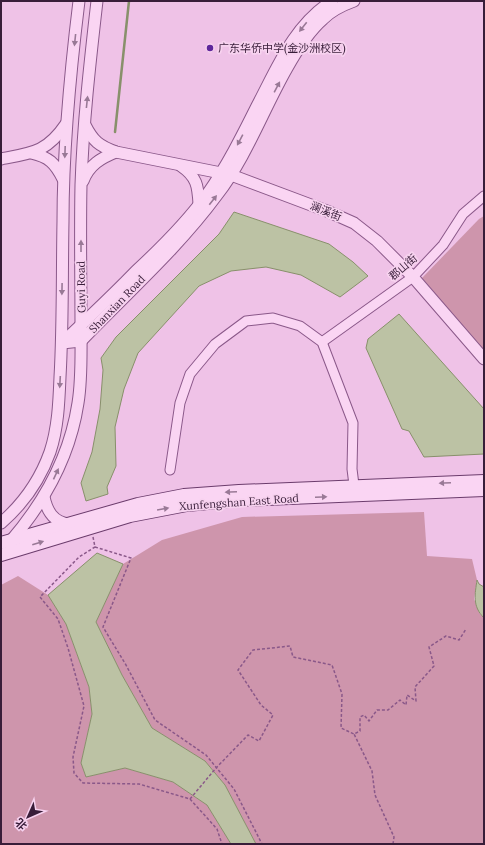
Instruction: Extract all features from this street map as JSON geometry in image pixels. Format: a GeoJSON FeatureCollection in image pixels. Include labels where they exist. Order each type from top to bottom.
{"type":"FeatureCollection","features":[{"type":"Feature","properties":{"kind":"main road","name":"Xunfengshan East Road"},"geometry":{"type":"LineString","coordinates":[[10,544],[163,508],[239,500],[484,481]]}},
{"type":"Feature","properties":{"kind":"main road","name":"Xunfengshan East Road"},"geometry":{"type":"LineString","coordinates":[[1,554],[10,544],[69,524],[138,504],[184,495],[239,491],[484,490]]}},
{"type":"Feature","properties":{"kind":"street","name":"Guyi Road"},"geometry":{"type":"LineString","coordinates":[[1,524],[24,500],[42,469],[50,452],[53,441],[58,409],[62,343],[66,123],[79,1]]}},
{"type":"Feature","properties":{"kind":"street","name":"Guyi Road"},"geometry":{"type":"LineString","coordinates":[[10,544],[44,497],[56,474],[69,443],[78,403],[80,384],[82,294],[81,184],[84,125],[97,1]]}},
{"type":"Feature","properties":{"kind":"street","name":"Shanxian Road"},"geometry":{"type":"LineString","coordinates":[[62,343],[81,341],[185,234],[206,209],[226,174],[288,47],[310,18],[332,1]]}},
{"type":"Feature","properties":{"kind":"street","name":"Shanxian Road"},"geometry":{"type":"LineString","coordinates":[[62,343],[161,248],[226,174],[246,148],[284,74],[304,40],[323,18],[334,10],[354,1]]}},
{"type":"Feature","properties":{"kind":"street"},"geometry":{"type":"LineString","coordinates":[[1,159],[31,153],[50,143],[66,123]]}},
{"type":"Feature","properties":{"kind":"street","name":"澜溪街"},"geometry":{"type":"LineString","coordinates":[[84,125],[90,136],[96,142],[103,147],[116,152],[226,174],[327,211],[354,223],[378,241],[413,277],[484,359]]}},
{"type":"Feature","properties":{"kind":"street"},"geometry":{"type":"LineString","coordinates":[[81,184],[91,166],[105,156],[116,152]]}},
{"type":"Feature","properties":{"kind":"street"},"geometry":{"type":"LineString","coordinates":[[31,153],[41,155],[51,161],[59,170],[64,180]]}},
{"type":"Feature","properties":{"kind":"street"},"geometry":{"type":"LineString","coordinates":[[181,165],[194,176],[199,204]]}},
{"type":"Feature","properties":{"kind":"street","name":"郡山街"},"geometry":{"type":"LineString","coordinates":[[322,342],[413,277],[443,245],[463,214],[484,196]]}},
{"type":"Feature","properties":{"kind":"street"},"geometry":{"type":"LineString","coordinates":[[82,294],[86,301],[92,305],[103,304]]}},
{"type":"Feature","properties":{"kind":"street"},"geometry":{"type":"LineString","coordinates":[[170,470],[180,404],[190,374],[215,344],[246,320],[273,318],[300,326],[322,342],[352,423],[352,470],[354,491]]}},
{"type":"Feature","properties":{"kind":"street"},"geometry":{"type":"LineString","coordinates":[[44,497],[51,515],[57,521],[69,524]]}},
{"type":"Feature","properties":{"kind":"street"},"geometry":{"type":"LineString","coordinates":[[24,500],[36,508]]}},
{"type":"Feature","properties":{"kind":"street"},"geometry":{"type":"LineString","coordinates":[[10,544],[9,526],[13,512]]}},
{"type":"Feature","properties":{"kind":"path"},"geometry":{"type":"LineString","coordinates":[[92,532],[95,547]]}},
{"type":"Feature","properties":{"kind":"path"},"geometry":{"type":"LineString","coordinates":[[222,844],[217,829],[190,799],[139,784],[83,783],[74,774],[73,757],[84,706],[68,648],[58,619],[40,597],[79,556],[95,547],[131,558],[103,627],[126,665],[155,720],[206,755],[234,790],[262,844]]}},
{"type":"Feature","properties":{"kind":"path"},"geometry":{"type":"LineString","coordinates":[[354,734],[360,731],[360,718],[364,716],[369,721],[377,710],[388,710],[400,700],[406,705],[407,695],[416,701],[415,687],[434,666],[429,647],[446,636],[459,640],[466,630]]}},
{"type":"Feature","properties":{"kind":"path"},"geometry":{"type":"LineString","coordinates":[[190,799],[216,768],[248,735],[259,741],[274,715],[261,705],[238,670],[253,650],[290,646],[293,657],[332,665],[342,694],[341,728],[354,734],[372,771],[375,795],[394,837],[393,844]]}},
{"type":"Feature","properties":{"kind":"shaded area"},"geometry":{"type":"Polygon","coordinates":[[[234,212],[329,244],[353,262],[368,276],[340,297],[301,275],[266,267],[231,271],[199,286],[138,353],[124,389],[115,427],[116,466],[107,487],[108,494],[86,501],[81,483],[92,452],[100,409],[103,370],[101,358],[116,337],[219,234],[234,212]]]}},
{"type":"Feature","properties":{"kind":"shaded area"},"geometry":{"type":"Polygon","coordinates":[[[484,216],[484,351],[422,278],[479,219],[484,216]]]}},
{"type":"Feature","properties":{"kind":"shaded area"},"geometry":{"type":"Polygon","coordinates":[[[399,314],[484,409],[484,454],[424,457],[409,431],[402,429],[366,348],[368,339],[399,314]]]}},
{"type":"Feature","properties":{"kind":"shaded area"},"geometry":{"type":"Polygon","coordinates":[[[424,512],[427,556],[472,559],[477,580],[474,599],[480,614],[484,618],[484,844],[256,844],[225,785],[205,761],[152,728],[122,675],[96,622],[123,564],[162,540],[242,517],[424,512]]]}},
{"type":"Feature","properties":{"kind":"shaded area"},"geometry":{"type":"Polygon","coordinates":[[[97,553],[123,564],[96,622],[122,675],[152,728],[205,761],[225,785],[256,844],[231,844],[207,805],[173,782],[125,768],[86,777],[81,763],[92,714],[89,687],[66,624],[48,595],[97,553]]]}},
{"type":"Feature","properties":{"kind":"shaded area"},"geometry":{"type":"Polygon","coordinates":[[[18,576],[48,595],[66,624],[89,687],[92,714],[81,763],[86,777],[125,768],[173,782],[207,805],[231,844],[1,844],[1,585],[18,576]]]}},
{"type":"Feature","properties":{"kind":"shaded area"},"geometry":{"type":"Polygon","coordinates":[[[477,580],[479,584],[484,587],[484,618],[478,609],[475,600],[477,580]]]}},
{"type":"Feature","properties":{"kind":"waterway"},"geometry":{"type":"LineString","coordinates":[[115,132],[129,1]]}},
{"type":"Feature","properties":{"kind":"place","name":"广东华侨中学(金沙洲校区)"},"geometry":{"type":"Point","coordinates":[210,48]}}]}
